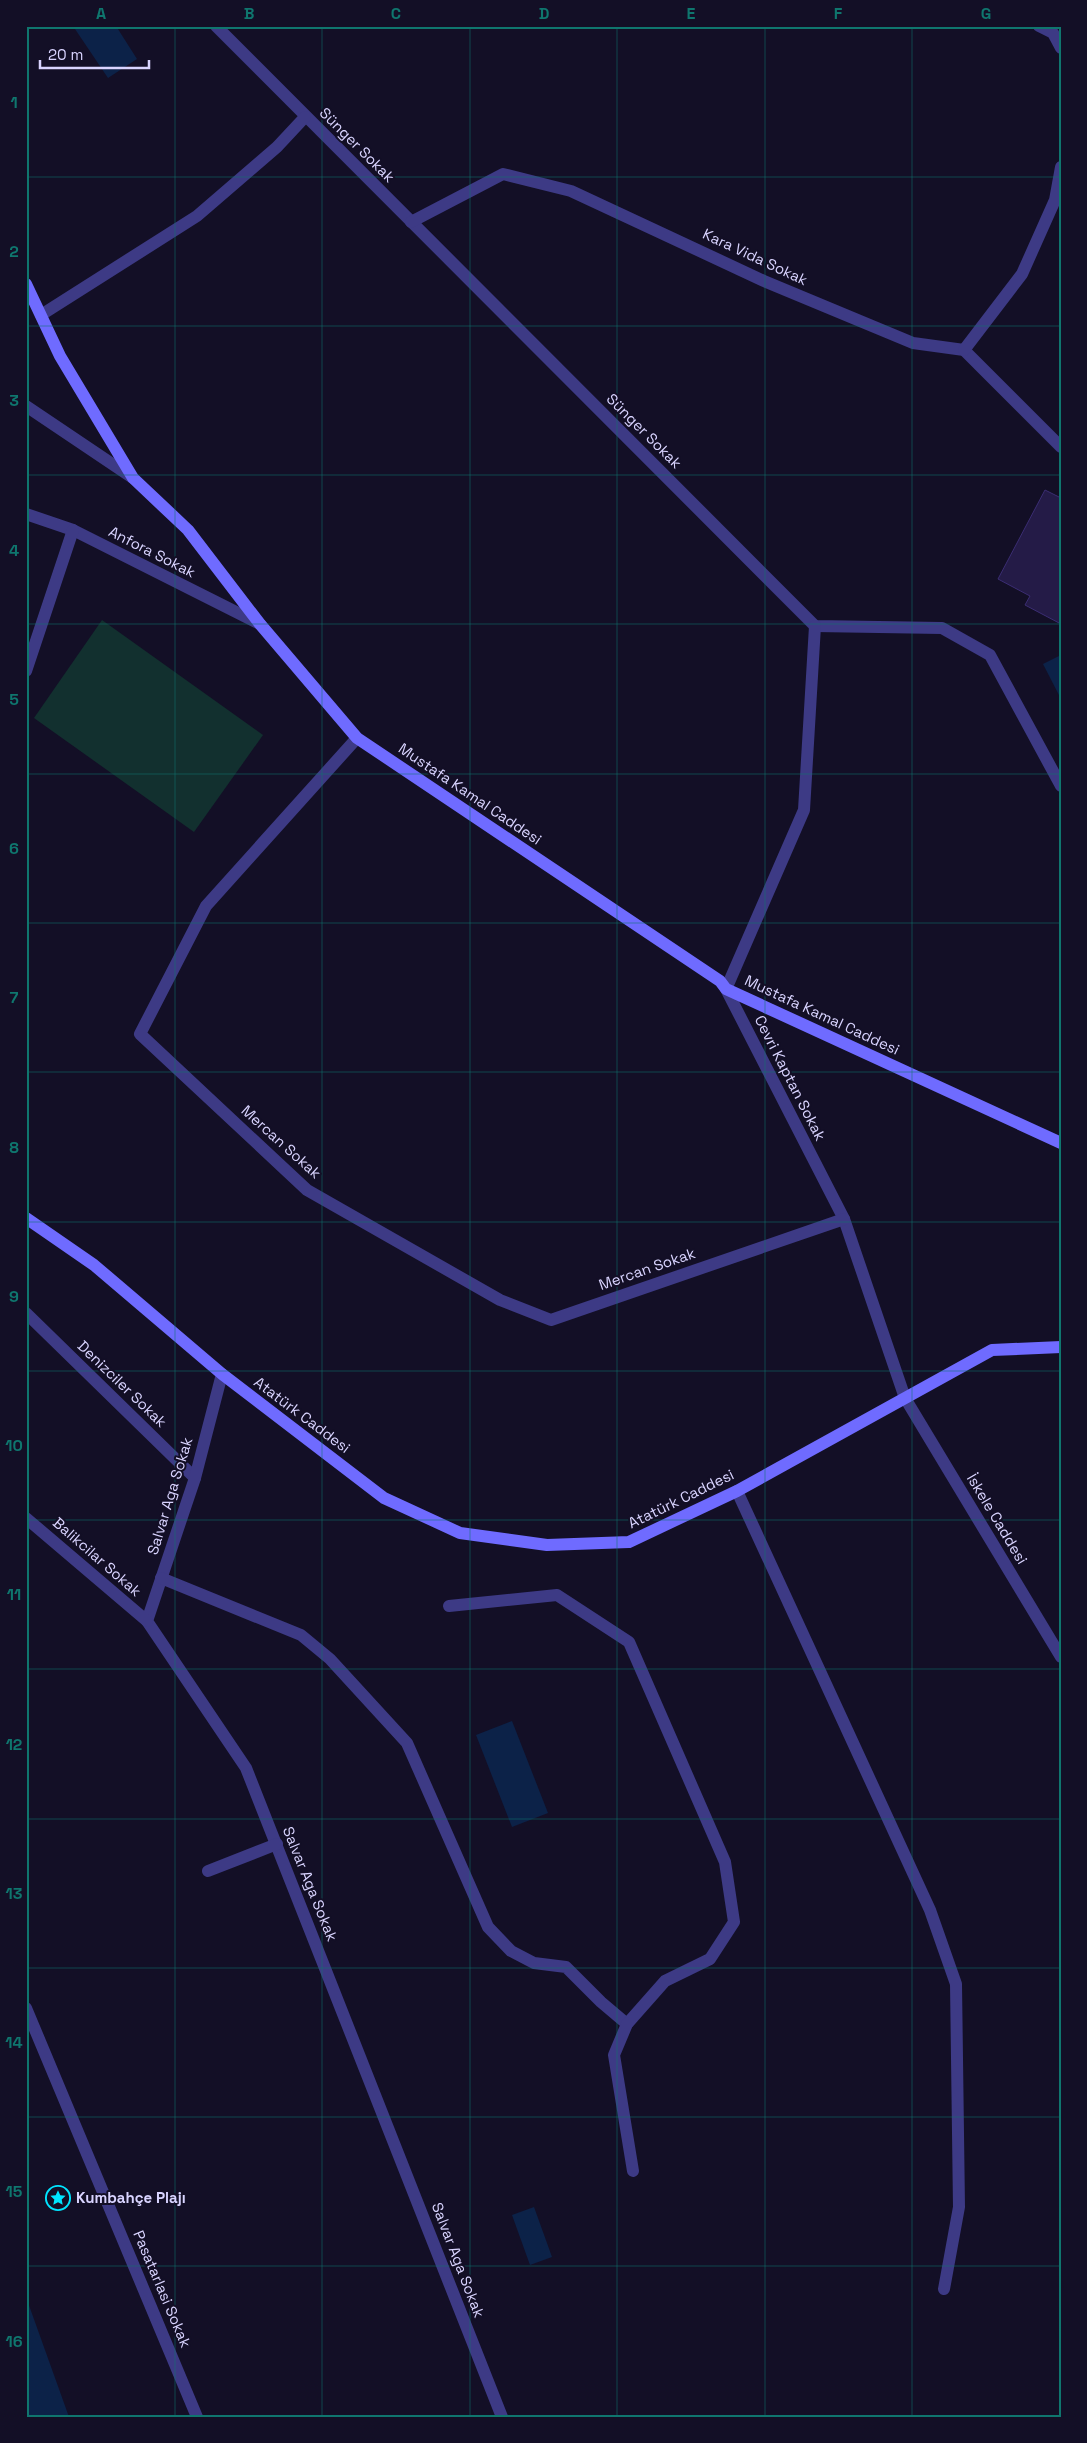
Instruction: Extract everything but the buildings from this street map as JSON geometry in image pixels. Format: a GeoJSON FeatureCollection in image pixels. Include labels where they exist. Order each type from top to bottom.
{"type":"FeatureCollection","features":[{"type":"Feature","properties":{"kind":"street","name":"Sünger Sokak"},"geometry":{"type":"LineString","coordinates":[[216,26],[815,626]]}},
{"type":"Feature","properties":{"kind":"street"},"geometry":{"type":"LineString","coordinates":[[1039,26],[1053,33],[1061,48]]}},
{"type":"Feature","properties":{"kind":"street"},"geometry":{"type":"LineString","coordinates":[[41,315],[198,216],[277,147],[306,116]]}},
{"type":"Feature","properties":{"kind":"street"},"geometry":{"type":"LineString","coordinates":[[1061,168],[1055,200],[1022,274],[964,350],[1061,447]]}},
{"type":"Feature","properties":{"kind":"street","name":"Kara Vida Sokak"},"geometry":{"type":"LineString","coordinates":[[411,222],[503,174],[571,191],[764,281],[913,343],[964,350]]}},
{"type":"Feature","properties":{"kind":"street","name":"Mustafa Kamal Caddesi"},"geometry":{"type":"LineString","coordinates":[[26,284],[60,356],[133,478],[188,530],[260,624],[357,738],[712,975],[726,989],[1061,1143]]}},
{"type":"Feature","properties":{"kind":"street"},"geometry":{"type":"LineString","coordinates":[[26,406],[133,478]]}},
{"type":"Feature","properties":{"kind":"street","name":"Anfora Sokak"},"geometry":{"type":"LineString","coordinates":[[26,514],[73,530],[260,624]]}},
{"type":"Feature","properties":{"kind":"street"},"geometry":{"type":"LineString","coordinates":[[26,671],[73,530]]}},
{"type":"Feature","properties":{"kind":"street"},"geometry":{"type":"LineString","coordinates":[[726,989],[804,810],[815,626],[942,628],[990,655],[1061,786]]}},
{"type":"Feature","properties":{"kind":"street","name":"Mercan Sokak"},"geometry":{"type":"LineString","coordinates":[[357,738],[206,906],[140,1034],[308,1190],[500,1300],[551,1320],[844,1219]]}},
{"type":"Feature","properties":{"kind":"street","name":"Cevri Kaptan Sokak"},"geometry":{"type":"LineString","coordinates":[[726,989],[844,1219],[905,1398]]}},
{"type":"Feature","properties":{"kind":"street","name":"Atatürk Caddesi"},"geometry":{"type":"LineString","coordinates":[[26,1218],[94,1264],[222,1374],[384,1498],[460,1533],[547,1544],[629,1542],[736,1490],[992,1350],[1061,1347]]}},
{"type":"Feature","properties":{"kind":"street","name":"Denizciler Sokak"},"geometry":{"type":"LineString","coordinates":[[26,1313],[195,1478]]}},
{"type":"Feature","properties":{"kind":"street","name":"Salvar Aga Sokak"},"geometry":{"type":"LineString","coordinates":[[222,1374],[195,1478],[147,1621],[246,1768],[502,2417]]}},
{"type":"Feature","properties":{"kind":"street","name":"İskele Caddesi"},"geometry":{"type":"LineString","coordinates":[[905,1398],[1061,1656]]}},
{"type":"Feature","properties":{"kind":"street"},"geometry":{"type":"LineString","coordinates":[[736,1490],[930,1910],[956,1984],[959,2207],[944,2289]]}},
{"type":"Feature","properties":{"kind":"street","name":"Balikcilar Sokak"},"geometry":{"type":"LineString","coordinates":[[26,1518],[147,1621]]}},
{"type":"Feature","properties":{"kind":"street"},"geometry":{"type":"LineString","coordinates":[[161,1578],[301,1635],[330,1659],[407,1743],[488,1927],[511,1951],[534,1963],[566,1966],[601,2002],[627,2024]]}},
{"type":"Feature","properties":{"kind":"street"},"geometry":{"type":"LineString","coordinates":[[448,1606],[557,1595],[628,1642],[725,1862],[734,1922],[710,1959],[665,1981],[627,2024],[614,2055],[633,2171]]}},
{"type":"Feature","properties":{"kind":"street"},"geometry":{"type":"LineString","coordinates":[[208,1871],[277,1844]]}},
{"type":"Feature","properties":{"kind":"street","name":"Pasatarlasi Sokak"},"geometry":{"type":"LineString","coordinates":[[26,2008],[197,2417]]}},
{"type":"Feature","properties":{"kind":"green space"},"geometry":{"type":"Polygon","coordinates":[[[102,620],[263,735],[194,832],[34,718],[102,620]]]}},
{"type":"Feature","properties":{"kind":"water"},"geometry":{"type":"Polygon","coordinates":[[[73,26],[116,26],[137,59],[108,78],[73,26]]]}},
{"type":"Feature","properties":{"kind":"water"},"geometry":{"type":"Polygon","coordinates":[[[1061,655],[1061,699],[1043,664],[1061,655]]]}},
{"type":"Feature","properties":{"kind":"water"},"geometry":{"type":"Polygon","coordinates":[[[512,1721],[548,1813],[512,1827],[476,1735],[512,1721]]]}},
{"type":"Feature","properties":{"kind":"water"},"geometry":{"type":"Polygon","coordinates":[[[534,2207],[552,2257],[530,2265],[512,2215],[534,2207]]]}},
{"type":"Feature","properties":{"kind":"water"},"geometry":{"type":"Polygon","coordinates":[[[26,2297],[69,2417],[26,2417],[26,2297]]]}},
{"type":"Feature","properties":{"kind":"place","name":"Kumbahçe Plajı"},"geometry":{"type":"Point","coordinates":[58,2198]}}]}
